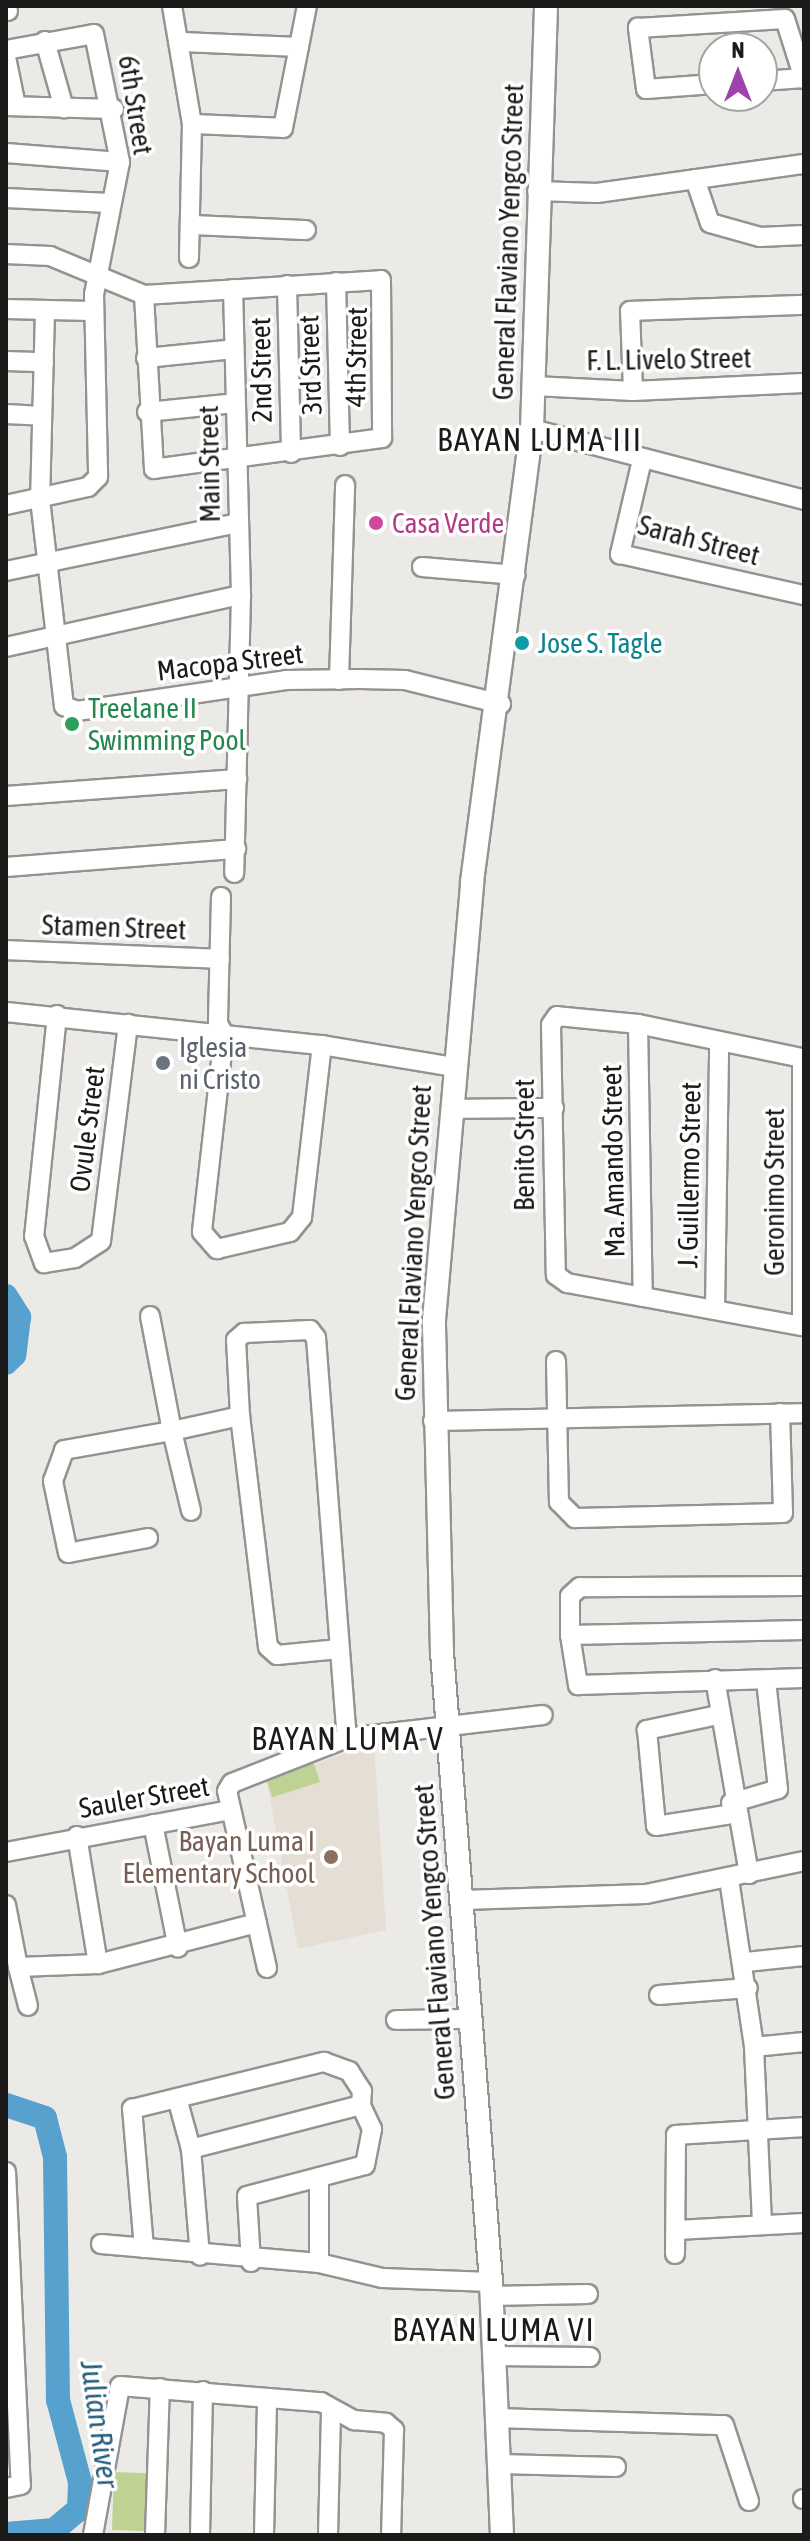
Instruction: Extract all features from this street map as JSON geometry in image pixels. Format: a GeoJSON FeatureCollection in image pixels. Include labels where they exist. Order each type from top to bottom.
{"type":"FeatureCollection","features":[{"type":"Feature","properties":{"kind":"main road","name":"General Flaviano Yengco Street"},"geometry":{"type":"LineString","coordinates":[[502,2535],[491,2289],[447,1723],[433,1421],[440,1219],[453,1109],[453,1067],[501,704],[532,429],[537,191],[546,6]]}},
{"type":"Feature","properties":{"kind":"street"},"geometry":{"type":"LineString","coordinates":[[172,6],[182,42],[192,124],[189,258]]}},
{"type":"Feature","properties":{"kind":"street"},"geometry":{"type":"LineString","coordinates":[[192,124],[283,128],[307,6]]}},
{"type":"Feature","properties":{"kind":"street"},"geometry":{"type":"LineString","coordinates":[[698,85],[646,89],[638,28],[785,19],[804,79],[778,80]]}},
{"type":"Feature","properties":{"kind":"street","name":"6th Street"},"geometry":{"type":"LineString","coordinates":[[6,50],[94,34],[114,109],[120,162],[95,271],[92,311],[98,477],[88,487],[40,499]]}},
{"type":"Feature","properties":{"kind":"street"},"geometry":{"type":"LineString","coordinates":[[45,41],[64,108]]}},
{"type":"Feature","properties":{"kind":"street"},"geometry":{"type":"LineString","coordinates":[[182,42],[299,47]]}},
{"type":"Feature","properties":{"kind":"street"},"geometry":{"type":"LineString","coordinates":[[6,57],[11,106],[114,109]]}},
{"type":"Feature","properties":{"kind":"street"},"geometry":{"type":"LineString","coordinates":[[6,153],[120,162]]}},
{"type":"Feature","properties":{"kind":"street"},"geometry":{"type":"LineString","coordinates":[[537,191],[597,193],[804,164]]}},
{"type":"Feature","properties":{"kind":"street"},"geometry":{"type":"LineString","coordinates":[[695,179],[710,223],[760,237],[804,235]]}},
{"type":"Feature","properties":{"kind":"street"},"geometry":{"type":"LineString","coordinates":[[6,198],[109,203]]}},
{"type":"Feature","properties":{"kind":"street"},"geometry":{"type":"LineString","coordinates":[[191,225],[306,230]]}},
{"type":"Feature","properties":{"kind":"street"},"geometry":{"type":"LineString","coordinates":[[6,254],[50,256],[95,271],[144,295],[233,289]]}},
{"type":"Feature","properties":{"kind":"street","name":"4th Street"},"geometry":{"type":"LineString","coordinates":[[147,412],[154,469],[340,446],[383,433],[385,286],[376,278],[233,289]]}},
{"type":"Feature","properties":{"kind":"street","name":"3rd Street"},"geometry":{"type":"LineString","coordinates":[[336,282],[340,446]]}},
{"type":"Feature","properties":{"kind":"street","name":"2nd Street"},"geometry":{"type":"LineString","coordinates":[[287,285],[291,453]]}},
{"type":"Feature","properties":{"kind":"street","name":"Main Street"},"geometry":{"type":"LineString","coordinates":[[233,289],[241,595],[234,873]]}},
{"type":"Feature","properties":{"kind":"street"},"geometry":{"type":"LineString","coordinates":[[144,295],[147,412],[235,403]]}},
{"type":"Feature","properties":{"kind":"street"},"geometry":{"type":"LineString","coordinates":[[633,391],[630,311],[804,305]]}},
{"type":"Feature","properties":{"kind":"street"},"geometry":{"type":"LineString","coordinates":[[6,309],[92,311]]}},
{"type":"Feature","properties":{"kind":"street","name":"Macopa Street"},"geometry":{"type":"LineString","coordinates":[[45,311],[40,499],[58,695],[69,709],[238,685],[339,680],[405,680],[501,704]]}},
{"type":"Feature","properties":{"kind":"street"},"geometry":{"type":"LineString","coordinates":[[146,358],[234,349]]}},
{"type":"Feature","properties":{"kind":"street"},"geometry":{"type":"LineString","coordinates":[[6,361],[44,362]]}},
{"type":"Feature","properties":{"kind":"street","name":"F. L. Livelo Street"},"geometry":{"type":"LineString","coordinates":[[534,386],[633,391],[804,383]]}},
{"type":"Feature","properties":{"kind":"street"},"geometry":{"type":"LineString","coordinates":[[6,414],[42,416]]}},
{"type":"Feature","properties":{"kind":"street"},"geometry":{"type":"LineString","coordinates":[[532,429],[804,500]]}},
{"type":"Feature","properties":{"kind":"street","name":"Sarah Street"},"geometry":{"type":"LineString","coordinates":[[642,460],[620,554],[804,595]]}},
{"type":"Feature","properties":{"kind":"street"},"geometry":{"type":"LineString","coordinates":[[339,680],[345,485]]}},
{"type":"Feature","properties":{"kind":"street"},"geometry":{"type":"LineString","coordinates":[[6,505],[40,499]]}},
{"type":"Feature","properties":{"kind":"street"},"geometry":{"type":"LineString","coordinates":[[6,571],[238,523]]}},
{"type":"Feature","properties":{"kind":"street"},"geometry":{"type":"LineString","coordinates":[[422,567],[516,575]]}},
{"type":"Feature","properties":{"kind":"street"},"geometry":{"type":"LineString","coordinates":[[6,647],[241,595]]}},
{"type":"Feature","properties":{"kind":"street"},"geometry":{"type":"LineString","coordinates":[[6,796],[237,779]]}},
{"type":"Feature","properties":{"kind":"street"},"geometry":{"type":"LineString","coordinates":[[6,867],[236,849]]}},
{"type":"Feature","properties":{"kind":"street"},"geometry":{"type":"LineString","coordinates":[[221,897],[224,1035],[202,1232],[217,1249],[290,1232],[302,1217],[322,1045]]}},
{"type":"Feature","properties":{"kind":"street","name":"Stamen Street"},"geometry":{"type":"LineString","coordinates":[[6,950],[220,959]]}},
{"type":"Feature","properties":{"kind":"street"},"geometry":{"type":"LineString","coordinates":[[6,1012],[322,1045],[453,1067]]}},
{"type":"Feature","properties":{"kind":"street","name":"Ovule Street"},"geometry":{"type":"LineString","coordinates":[[57,1015],[36,1253],[44,1263],[60,1263],[101,1241],[128,1024]]}},
{"type":"Feature","properties":{"kind":"street","name":"Benito Street"},"geometry":{"type":"LineString","coordinates":[[638,1024],[557,1016],[554,1108],[556,1275],[643,1297]]}},
{"type":"Feature","properties":{"kind":"street"},"geometry":{"type":"LineString","coordinates":[[638,1024],[719,1041]]}},
{"type":"Feature","properties":{"kind":"street","name":"Ma. Amando Street"},"geometry":{"type":"LineString","coordinates":[[638,1024],[643,1297]]}},
{"type":"Feature","properties":{"kind":"street","name":"Geronimo Street"},"geometry":{"type":"LineString","coordinates":[[719,1041],[802,1058],[803,1326]]}},
{"type":"Feature","properties":{"kind":"street","name":"J. Guillermo Street"},"geometry":{"type":"LineString","coordinates":[[715,1310],[719,1041]]}},
{"type":"Feature","properties":{"kind":"street"},"geometry":{"type":"LineString","coordinates":[[453,1109],[554,1108]]}},
{"type":"Feature","properties":{"kind":"street"},"geometry":{"type":"LineString","coordinates":[[643,1297],[803,1326]]}},
{"type":"Feature","properties":{"kind":"street"},"geometry":{"type":"LineString","coordinates":[[150,1316],[191,1511]]}},
{"type":"Feature","properties":{"kind":"street"},"geometry":{"type":"LineString","coordinates":[[339,1649],[277,1655],[268,1647],[240,1416],[239,1335],[314,1333],[347,1738]]}},
{"type":"Feature","properties":{"kind":"street"},"geometry":{"type":"LineString","coordinates":[[556,1361],[564,1514],[783,1513],[780,1413]]}},
{"type":"Feature","properties":{"kind":"street"},"geometry":{"type":"LineString","coordinates":[[433,1421],[804,1413]]}},
{"type":"Feature","properties":{"kind":"street"},"geometry":{"type":"LineString","coordinates":[[148,1538],[68,1553],[54,1465],[78,1443],[172,1431],[240,1416]]}},
{"type":"Feature","properties":{"kind":"street"},"geometry":{"type":"LineString","coordinates":[[804,1586],[580,1587],[570,1596],[570,1635],[578,1685],[804,1678]]}},
{"type":"Feature","properties":{"kind":"street"},"geometry":{"type":"LineString","coordinates":[[570,1635],[804,1630]]}},
{"type":"Feature","properties":{"kind":"street"},"geometry":{"type":"LineString","coordinates":[[715,1679],[732,1808],[749,1874]]}},
{"type":"Feature","properties":{"kind":"street"},"geometry":{"type":"LineString","coordinates":[[718,1715],[647,1730],[656,1826],[732,1808],[778,1789],[766,1681]]}},
{"type":"Feature","properties":{"kind":"street","name":"Sauler Street"},"geometry":{"type":"LineString","coordinates":[[6,1852],[77,1836],[231,1810],[232,1783],[347,1738],[447,1723],[543,1715]]}},
{"type":"Feature","properties":{"kind":"street"},"geometry":{"type":"LineString","coordinates":[[231,1810],[267,1968]]}},
{"type":"Feature","properties":{"kind":"street"},"geometry":{"type":"LineString","coordinates":[[153,1824],[178,1948]]}},
{"type":"Feature","properties":{"kind":"street"},"geometry":{"type":"LineString","coordinates":[[77,1836],[98,1964]]}},
{"type":"Feature","properties":{"kind":"street"},"geometry":{"type":"LineString","coordinates":[[463,1900],[635,1895],[729,1879],[804,1861]]}},
{"type":"Feature","properties":{"kind":"street"},"geometry":{"type":"LineString","coordinates":[[729,1879],[746,1962],[754,2047],[762,2225]]}},
{"type":"Feature","properties":{"kind":"street"},"geometry":{"type":"LineString","coordinates":[[6,1905],[28,2006]]}},
{"type":"Feature","properties":{"kind":"street"},"geometry":{"type":"LineString","coordinates":[[18,1967],[98,1964],[178,1948],[257,1923]]}},
{"type":"Feature","properties":{"kind":"street"},"geometry":{"type":"LineString","coordinates":[[746,1962],[804,1956]]}},
{"type":"Feature","properties":{"kind":"street"},"geometry":{"type":"LineString","coordinates":[[659,1995],[748,1988]]}},
{"type":"Feature","properties":{"kind":"street"},"geometry":{"type":"LineString","coordinates":[[396,2020],[470,2019]]}},
{"type":"Feature","properties":{"kind":"street"},"geometry":{"type":"LineString","coordinates":[[754,2047],[804,2042]]}},
{"type":"Feature","properties":{"kind":"street"},"geometry":{"type":"LineString","coordinates":[[144,2248],[132,2109],[324,2062],[349,2071],[362,2091],[361,2105],[372,2129],[365,2165],[247,2196],[251,2262]]}},
{"type":"Feature","properties":{"kind":"street"},"geometry":{"type":"LineString","coordinates":[[177,2098],[191,2149],[200,2256]]}},
{"type":"Feature","properties":{"kind":"street"},"geometry":{"type":"LineString","coordinates":[[191,2149],[361,2105]]}},
{"type":"Feature","properties":{"kind":"street"},"geometry":{"type":"LineString","coordinates":[[675,2254],[676,2135],[804,2127]]}},
{"type":"Feature","properties":{"kind":"street"},"geometry":{"type":"LineString","coordinates":[[6,2172],[14,2486]]}},
{"type":"Feature","properties":{"kind":"street"},"geometry":{"type":"LineString","coordinates":[[319,2177],[319,2263]]}},
{"type":"Feature","properties":{"kind":"street"},"geometry":{"type":"LineString","coordinates":[[677,2230],[804,2223]]}},
{"type":"Feature","properties":{"kind":"street"},"geometry":{"type":"LineString","coordinates":[[101,2244],[251,2262],[319,2263],[382,2278],[491,2289],[588,2294]]}},
{"type":"Feature","properties":{"kind":"street"},"geometry":{"type":"LineString","coordinates":[[494,2356],[590,2357]]}},
{"type":"Feature","properties":{"kind":"street"},"geometry":{"type":"LineString","coordinates":[[93,2535],[120,2386],[321,2402],[331,2411],[394,2430],[391,2535]]}},
{"type":"Feature","properties":{"kind":"street"},"geometry":{"type":"LineString","coordinates":[[155,2535],[160,2388]]}},
{"type":"Feature","properties":{"kind":"street"},"geometry":{"type":"LineString","coordinates":[[200,2535],[203,2391]]}},
{"type":"Feature","properties":{"kind":"street"},"geometry":{"type":"LineString","coordinates":[[264,2535],[267,2399]]}},
{"type":"Feature","properties":{"kind":"street"},"geometry":{"type":"LineString","coordinates":[[328,2535],[331,2411]]}},
{"type":"Feature","properties":{"kind":"street"},"geometry":{"type":"LineString","coordinates":[[497,2418],[724,2425],[749,2501]]}},
{"type":"Feature","properties":{"kind":"street"},"geometry":{"type":"LineString","coordinates":[[500,2464],[616,2467]]}},
{"type":"Feature","properties":{"kind":"shaded area","name":"Bayan Luma I Elementary School"},"geometry":{"type":"Polygon","coordinates":[[[374,1742],[386,1930],[298,1949],[267,1783],[374,1742]]]}},
{"type":"Feature","properties":{"kind":"green space"},"geometry":{"type":"Polygon","coordinates":[[[313,1761],[320,1782],[272,1797],[265,1776],[313,1761]]]}},
{"type":"Feature","properties":{"kind":"green space"},"geometry":{"type":"Polygon","coordinates":[[[114,2472],[148,2473],[146,2531],[112,2530],[114,2472]]]}},
{"type":"Feature","properties":{"kind":"waterway","name":"Julian River"},"geometry":{"type":"LineString","coordinates":[[6,1296],[19,1317],[14,1355],[6,1363]]}},
{"type":"Feature","properties":{"kind":"waterway","name":"Julian River"},"geometry":{"type":"LineString","coordinates":[[6,2105],[45,2118],[55,2157],[58,2400],[80,2482],[79,2509],[54,2530],[6,2534]]}},
{"type":"Feature","properties":{"kind":"place","name":"Casa Verde"},"geometry":{"type":"Point","coordinates":[376,523]}},
{"type":"Feature","properties":{"kind":"place","name":"Jose S. Tagle"},"geometry":{"type":"Point","coordinates":[522,643]}},
{"type":"Feature","properties":{"kind":"place","name":"Treelane II Swimming Pool"},"geometry":{"type":"Point","coordinates":[72,724]}},
{"type":"Feature","properties":{"kind":"place","name":"Iglesia ni Cristo"},"geometry":{"type":"Point","coordinates":[163,1063]}},
{"type":"Feature","properties":{"kind":"place","name":"Bayan Luma I Elementary School"},"geometry":{"type":"Point","coordinates":[331,1857]}},
{"type":"Feature","properties":{"kind":"district","name":"BAYAN LUMA III"},"geometry":{"type":"Point","coordinates":[540,440]}},
{"type":"Feature","properties":{"kind":"district","name":"BAYAN LUMA V"},"geometry":{"type":"Point","coordinates":[348,1739]}},
{"type":"Feature","properties":{"kind":"district","name":"BAYAN LUMA VI"},"geometry":{"type":"Point","coordinates":[494,2330]}}]}
